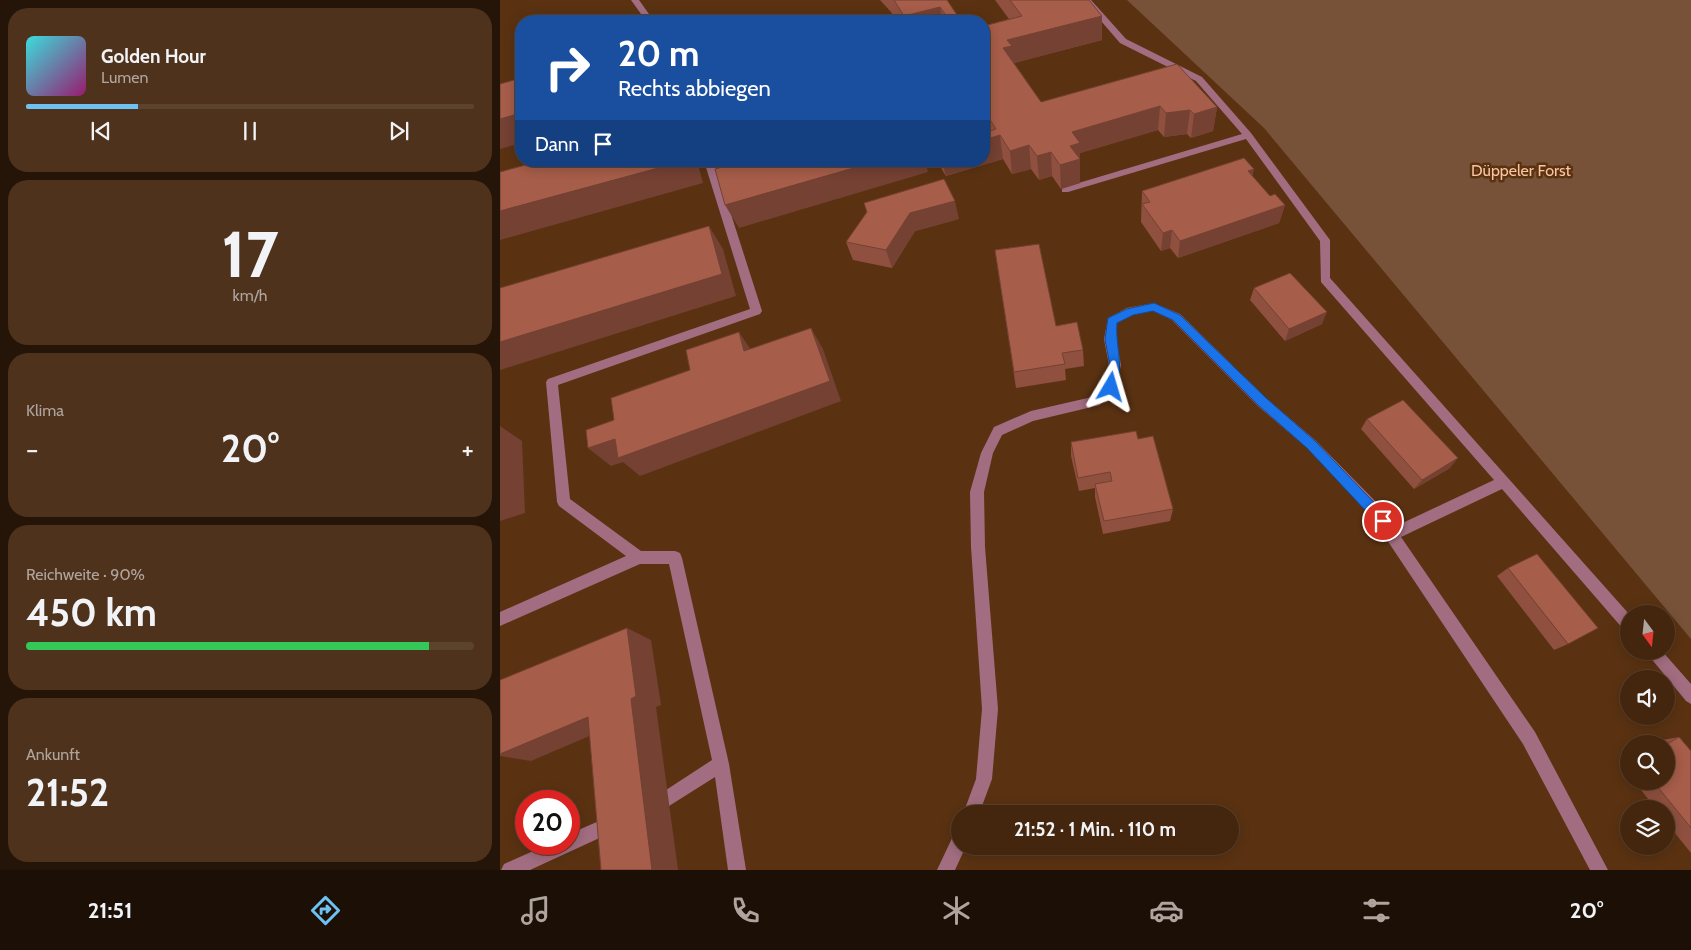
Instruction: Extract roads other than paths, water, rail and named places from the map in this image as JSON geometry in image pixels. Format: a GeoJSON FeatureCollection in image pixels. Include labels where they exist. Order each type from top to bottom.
{"type":"FeatureCollection","features":[{"type":"Feature","properties":{"kind":"lane"},"geometry":{"type":"LineString","coordinates":[[635,0],[646,15]]}},
{"type":"Feature","properties":{"kind":"lane"},"geometry":{"type":"LineString","coordinates":[[1087,0],[1122,41],[1199,79],[1248,135],[1325,240],[1325,279],[1620,615]]}},
{"type":"Feature","properties":{"kind":"lane"},"geometry":{"type":"LineString","coordinates":[[1065,190],[1248,135]]}},
{"type":"Feature","properties":{"kind":"lane"},"geometry":{"type":"LineString","coordinates":[[639,556],[564,502],[552,382],[756,312],[712,167]]}},
{"type":"Feature","properties":{"kind":"lane"},"geometry":{"type":"LineString","coordinates":[[974,805],[984,780],[990,709],[978,547],[977,492],[987,452],[998,431],[1031,416],[1096,400],[1111,387],[1115,366],[1110,339],[1112,321],[1131,311],[1154,307],[1176,317],[1262,402],[1311,444],[1374,509],[1393,534],[1529,738],[1600,870]]}},
{"type":"Feature","properties":{"kind":"lane"},"geometry":{"type":"LineString","coordinates":[[1393,534],[1504,482]]}},
{"type":"Feature","properties":{"kind":"lane"},"geometry":{"type":"LineString","coordinates":[[500,619],[639,556],[675,558],[721,764],[737,870]]}},
{"type":"Feature","properties":{"kind":"lane"},"geometry":{"type":"LineString","coordinates":[[1660,660],[1691,696]]}},
{"type":"Feature","properties":{"kind":"lane"},"geometry":{"type":"LineString","coordinates":[[669,798],[721,764]]}},
{"type":"Feature","properties":{"kind":"lane"},"geometry":{"type":"LineString","coordinates":[[580,839],[625,818]]}},
{"type":"Feature","properties":{"kind":"lane"},"geometry":{"type":"LineString","coordinates":[[510,870],[543,855]]}},
{"type":"Feature","properties":{"kind":"lane"},"geometry":{"type":"LineString","coordinates":[[946,870],[953,855]]}},
{"type":"Feature","properties":{"kind":"park label","name":"Düppeler Forst"},"geometry":{"type":"Point","coordinates":[1521,170]}}]}
